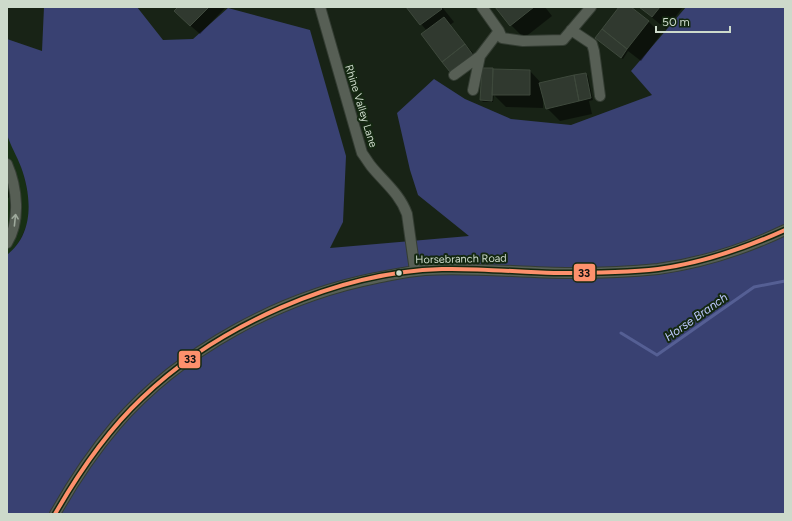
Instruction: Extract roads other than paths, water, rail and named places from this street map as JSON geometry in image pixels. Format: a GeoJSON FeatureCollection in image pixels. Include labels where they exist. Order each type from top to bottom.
{"type":"FeatureCollection","features":[{"type":"Feature","properties":{"kind":"street","name":"Rhine Valley Lane"},"geometry":{"type":"LineString","coordinates":[[320,7],[362,153],[371,166],[400,198],[407,214],[415,271]]}},
{"type":"Feature","properties":{"kind":"street"},"geometry":{"type":"LineString","coordinates":[[482,7],[499,31],[502,38],[523,41],[563,40],[590,7]]}},
{"type":"Feature","properties":{"kind":"street"},"geometry":{"type":"LineString","coordinates":[[571,30],[592,44],[600,96]]}},
{"type":"Feature","properties":{"kind":"street"},"geometry":{"type":"LineString","coordinates":[[454,75],[480,56],[499,31]]}},
{"type":"Feature","properties":{"kind":"street"},"geometry":{"type":"LineString","coordinates":[[473,90],[480,56]]}},
{"type":"Feature","properties":{"kind":"street"},"geometry":{"type":"LineString","coordinates":[[7,164],[11,173],[15,196],[16,218],[11,238],[7,243]]}},
{"type":"Feature","properties":{"kind":"street","name":"Horsebranch Road"},"geometry":{"type":"LineString","coordinates":[[55,514],[68,490],[88,461],[116,425],[142,398],[167,377],[214,342],[246,324],[290,304],[352,283],[415,271],[468,269],[570,273],[653,269],[683,264],[728,253],[785,230]]}},
{"type":"Feature","properties":{"kind":"waterway","name":"Horse Branch"},"geometry":{"type":"LineString","coordinates":[[621,333],[657,355],[754,287],[785,281]]}}]}
